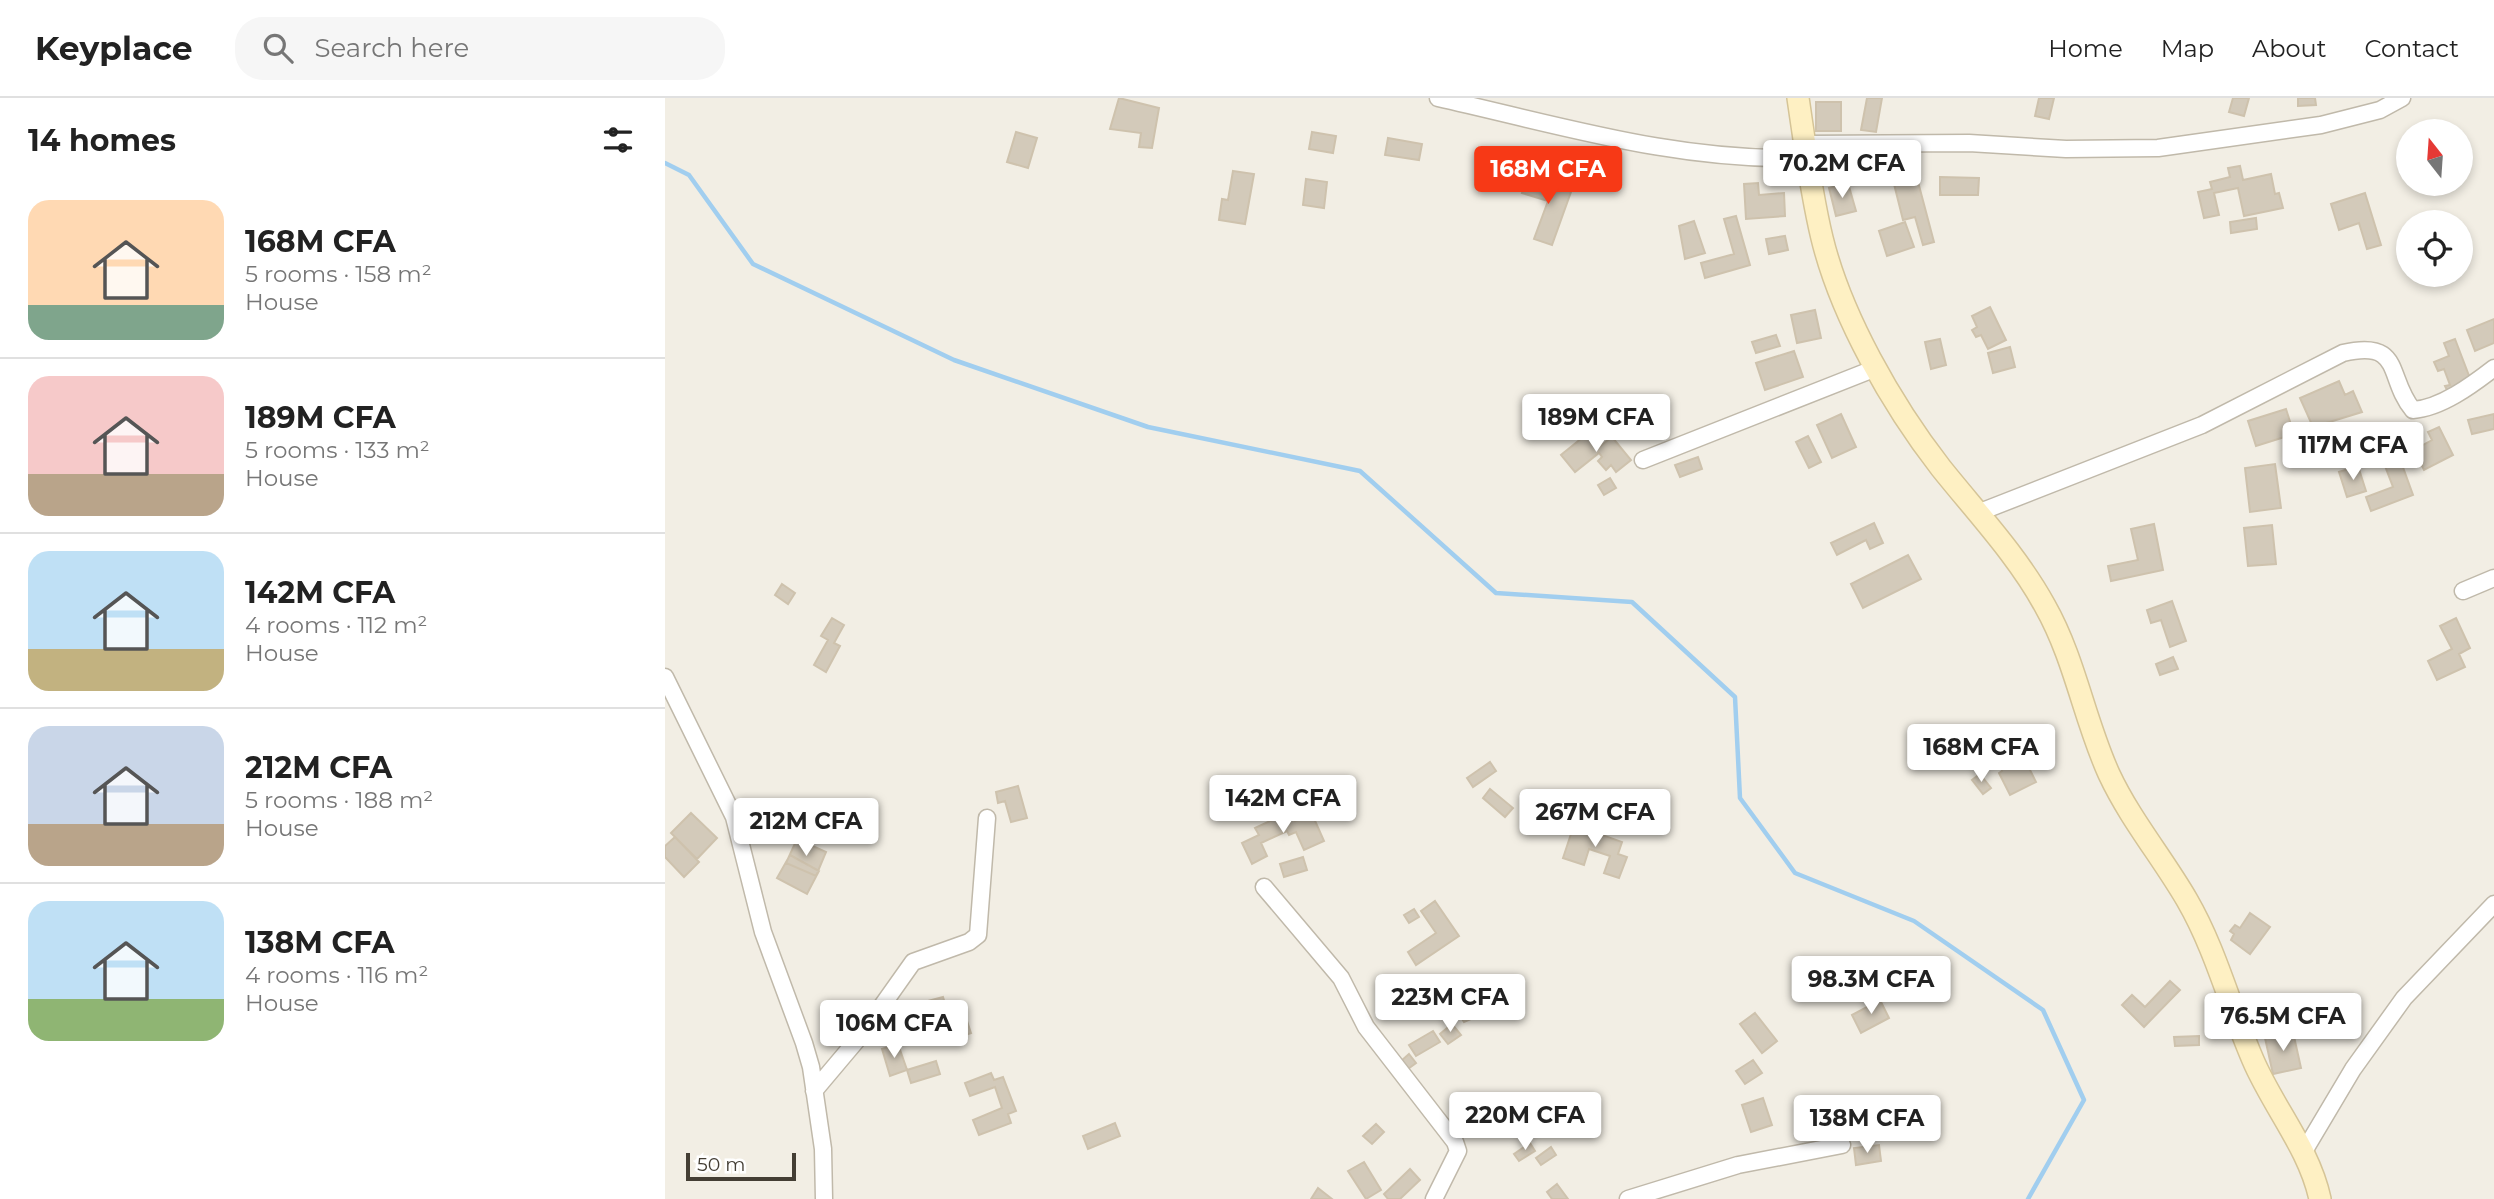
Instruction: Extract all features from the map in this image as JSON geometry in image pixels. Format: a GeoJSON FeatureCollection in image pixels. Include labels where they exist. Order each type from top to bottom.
{"type":"FeatureCollection","features":[{"type":"Feature","properties":{"kind":"street"},"geometry":{"type":"LineString","coordinates":[[1439,98],[1671,151],[1762,159],[1806,151],[1957,142],[2066,149],[2158,148],[2321,125],[2380,110],[2402,98]]}},
{"type":"Feature","properties":{"kind":"street"},"geometry":{"type":"LineString","coordinates":[[1798,98],[1822,240],[1844,299],[1876,368],[1941,468],[1980,512],[2045,604],[2063,643],[2107,770],[2143,836],[2192,910],[2254,1063],[2303,1153],[2320,1199]]}},
{"type":"Feature","properties":{"kind":"street"},"geometry":{"type":"LineString","coordinates":[[1980,512],[2202,425],[2343,353],[2363,348],[2382,353],[2395,367],[2407,403],[2413,410],[2423,409],[2470,386],[2494,368]]}},
{"type":"Feature","properties":{"kind":"street"},"geometry":{"type":"LineString","coordinates":[[1643,460],[1876,368]]}},
{"type":"Feature","properties":{"kind":"street"},"geometry":{"type":"LineString","coordinates":[[2463,592],[2494,579]]}},
{"type":"Feature","properties":{"kind":"street"},"geometry":{"type":"LineString","coordinates":[[665,677],[734,817],[763,932],[804,1043],[823,1149],[824,1199]]}},
{"type":"Feature","properties":{"kind":"street"},"geometry":{"type":"LineString","coordinates":[[814,1091],[862,1034],[912,962],[969,942],[978,935],[987,818]]}},
{"type":"Feature","properties":{"kind":"street"},"geometry":{"type":"LineString","coordinates":[[1264,887],[1341,978],[1366,1027],[1455,1142],[1458,1151],[1434,1199]]}},
{"type":"Feature","properties":{"kind":"street"},"geometry":{"type":"LineString","coordinates":[[2303,1153],[2353,1069],[2404,998],[2494,904]]}},
{"type":"Feature","properties":{"kind":"street"},"geometry":{"type":"LineString","coordinates":[[1628,1199],[1738,1165],[1842,1145]]}},
{"type":"Feature","properties":{"kind":"building"},"geometry":{"type":"Polygon","coordinates":[[[1119,98],[1159,108],[1152,148],[1139,147],[1141,133],[1110,129],[1119,98]]]}},
{"type":"Feature","properties":{"kind":"building"},"geometry":{"type":"Polygon","coordinates":[[[1867,98],[1882,98],[1876,132],[1861,130],[1867,98]]]}},
{"type":"Feature","properties":{"kind":"building"},"geometry":{"type":"Polygon","coordinates":[[[2039,98],[2054,98],[2049,119],[2035,116],[2039,98]]]}},
{"type":"Feature","properties":{"kind":"building"},"geometry":{"type":"Polygon","coordinates":[[[2233,98],[2249,98],[2244,116],[2229,112],[2233,98]]]}},
{"type":"Feature","properties":{"kind":"building"},"geometry":{"type":"Polygon","coordinates":[[[2298,98],[2315,98],[2316,105],[2298,106],[2298,98]]]}},
{"type":"Feature","properties":{"kind":"building"},"geometry":{"type":"Polygon","coordinates":[[[1816,102],[1841,102],[1841,131],[1816,131],[1816,102]]]}},
{"type":"Feature","properties":{"kind":"building"},"geometry":{"type":"Polygon","coordinates":[[[1016,132],[1037,138],[1028,168],[1007,162],[1016,132]]]}},
{"type":"Feature","properties":{"kind":"building"},"geometry":{"type":"Polygon","coordinates":[[[1312,132],[1336,136],[1333,153],[1309,149],[1312,132]]]}},
{"type":"Feature","properties":{"kind":"building"},"geometry":{"type":"Polygon","coordinates":[[[1388,138],[1422,144],[1419,160],[1385,155],[1388,138]]]}},
{"type":"Feature","properties":{"kind":"building"},"geometry":{"type":"Polygon","coordinates":[[[2240,166],[2243,180],[2271,174],[2275,194],[2279,193],[2283,208],[2244,216],[2238,188],[2214,193],[2219,215],[2204,218],[2198,192],[2212,189],[2210,182],[2230,177],[2228,168],[2240,166]]]}},
{"type":"Feature","properties":{"kind":"building"},"geometry":{"type":"Polygon","coordinates":[[[1233,171],[1254,174],[1245,224],[1219,220],[1222,199],[1228,200],[1233,171]]]}},
{"type":"Feature","properties":{"kind":"building"},"geometry":{"type":"Polygon","coordinates":[[[1529,174],[1572,189],[1552,245],[1534,239],[1548,201],[1522,193],[1529,174]]]}},
{"type":"Feature","properties":{"kind":"building"},"geometry":{"type":"Polygon","coordinates":[[[1940,177],[1979,178],[1978,195],[1940,195],[1940,177]]]}},
{"type":"Feature","properties":{"kind":"building"},"geometry":{"type":"Polygon","coordinates":[[[1917,178],[1934,242],[1923,245],[1915,217],[1903,220],[1894,184],[1917,178]]]}},
{"type":"Feature","properties":{"kind":"building"},"geometry":{"type":"Polygon","coordinates":[[[1306,179],[1327,182],[1324,208],[1303,205],[1306,179]]]}},
{"type":"Feature","properties":{"kind":"building"},"geometry":{"type":"Polygon","coordinates":[[[1758,183],[1759,195],[1784,193],[1785,216],[1746,219],[1744,184],[1758,183]]]}},
{"type":"Feature","properties":{"kind":"building"},"geometry":{"type":"Polygon","coordinates":[[[1848,183],[1856,211],[1836,216],[1829,188],[1848,183]]]}},
{"type":"Feature","properties":{"kind":"building"},"geometry":{"type":"Polygon","coordinates":[[[2365,193],[2381,245],[2367,249],[2359,223],[2339,230],[2331,204],[2365,193]]]}},
{"type":"Feature","properties":{"kind":"building"},"geometry":{"type":"Polygon","coordinates":[[[1736,216],[1750,265],[1705,278],[1701,263],[1734,254],[1724,219],[1736,216]]]}},
{"type":"Feature","properties":{"kind":"building"},"geometry":{"type":"Polygon","coordinates":[[[2256,218],[2257,229],[2231,233],[2230,222],[2256,218]]]}},
{"type":"Feature","properties":{"kind":"building"},"geometry":{"type":"Polygon","coordinates":[[[1694,221],[1705,253],[1685,259],[1679,226],[1694,221]]]}},
{"type":"Feature","properties":{"kind":"building"},"geometry":{"type":"Polygon","coordinates":[[[1905,222],[1914,247],[1887,256],[1879,231],[1905,222]]]}},
{"type":"Feature","properties":{"kind":"building"},"geometry":{"type":"Polygon","coordinates":[[[1785,236],[1788,250],[1769,254],[1766,239],[1785,236]]]}},
{"type":"Feature","properties":{"kind":"building"},"geometry":{"type":"Polygon","coordinates":[[[1990,307],[2006,340],[1988,349],[1981,335],[1976,337],[1972,330],[1977,327],[1972,316],[1990,307]]]}},
{"type":"Feature","properties":{"kind":"building"},"geometry":{"type":"Polygon","coordinates":[[[1815,310],[1821,338],[1797,343],[1791,315],[1815,310]]]}},
{"type":"Feature","properties":{"kind":"building"},"geometry":{"type":"Polygon","coordinates":[[[2494,319],[2494,343],[2475,351],[2467,330],[2494,319]]]}},
{"type":"Feature","properties":{"kind":"building"},"geometry":{"type":"Polygon","coordinates":[[[1776,335],[1780,346],[1756,353],[1752,342],[1776,335]]]}},
{"type":"Feature","properties":{"kind":"building"},"geometry":{"type":"Polygon","coordinates":[[[1940,339],[1946,365],[1931,369],[1925,342],[1940,339]]]}},
{"type":"Feature","properties":{"kind":"building"},"geometry":{"type":"Polygon","coordinates":[[[2455,339],[2471,381],[2447,390],[2445,386],[2450,385],[2444,369],[2438,371],[2434,362],[2449,356],[2444,343],[2455,339]]]}},
{"type":"Feature","properties":{"kind":"building"},"geometry":{"type":"Polygon","coordinates":[[[2010,347],[2015,367],[1993,373],[1988,353],[2010,347]]]}},
{"type":"Feature","properties":{"kind":"building"},"geometry":{"type":"Polygon","coordinates":[[[1794,351],[1803,377],[1765,390],[1756,363],[1794,351]]]}},
{"type":"Feature","properties":{"kind":"building"},"geometry":{"type":"Polygon","coordinates":[[[2339,381],[2345,395],[2353,391],[2362,412],[2313,427],[2300,398],[2339,381]]]}},
{"type":"Feature","properties":{"kind":"building"},"geometry":{"type":"Polygon","coordinates":[[[2286,409],[2294,434],[2256,446],[2248,421],[2286,409]]]}},
{"type":"Feature","properties":{"kind":"building"},"geometry":{"type":"Polygon","coordinates":[[[1841,414],[1856,447],[1832,458],[1817,425],[1841,414]]]}},
{"type":"Feature","properties":{"kind":"building"},"geometry":{"type":"Polygon","coordinates":[[[2494,414],[2494,429],[2472,434],[2468,420],[2494,414]]]}},
{"type":"Feature","properties":{"kind":"building"},"geometry":{"type":"Polygon","coordinates":[[[2439,427],[2453,455],[2424,470],[2414,450],[2432,440],[2428,432],[2439,427]]]}},
{"type":"Feature","properties":{"kind":"building"},"geometry":{"type":"Polygon","coordinates":[[[1587,434],[1598,448],[1612,437],[1631,460],[1616,472],[1611,465],[1606,470],[1598,461],[1602,457],[1599,453],[1575,472],[1561,455],[1587,434]]]}},
{"type":"Feature","properties":{"kind":"building"},"geometry":{"type":"Polygon","coordinates":[[[1808,436],[1821,462],[1809,468],[1796,442],[1808,436]]]}},
{"type":"Feature","properties":{"kind":"building"},"geometry":{"type":"Polygon","coordinates":[[[2396,448],[2413,495],[2371,511],[2366,497],[2393,487],[2380,453],[2396,448]]]}},
{"type":"Feature","properties":{"kind":"building"},"geometry":{"type":"Polygon","coordinates":[[[1698,457],[1702,469],[1680,477],[1675,465],[1698,457]]]}},
{"type":"Feature","properties":{"kind":"building"},"geometry":{"type":"Polygon","coordinates":[[[2275,464],[2281,508],[2250,512],[2245,468],[2275,464]]]}},
{"type":"Feature","properties":{"kind":"building"},"geometry":{"type":"Polygon","coordinates":[[[2358,466],[2366,491],[2347,497],[2339,472],[2358,466]]]}},
{"type":"Feature","properties":{"kind":"building"},"geometry":{"type":"Polygon","coordinates":[[[1610,478],[1616,488],[1604,495],[1598,485],[1610,478]]]}},
{"type":"Feature","properties":{"kind":"building"},"geometry":{"type":"Polygon","coordinates":[[[1874,523],[1883,543],[1870,549],[1866,540],[1837,555],[1831,543],[1874,523]]]}},
{"type":"Feature","properties":{"kind":"building"},"geometry":{"type":"Polygon","coordinates":[[[2154,524],[2163,570],[2111,581],[2108,566],[2138,560],[2131,529],[2154,524]]]}},
{"type":"Feature","properties":{"kind":"building"},"geometry":{"type":"Polygon","coordinates":[[[2272,525],[2276,564],[2248,566],[2244,528],[2272,525]]]}},
{"type":"Feature","properties":{"kind":"building"},"geometry":{"type":"Polygon","coordinates":[[[1908,555],[1921,579],[1863,608],[1851,584],[1908,555]]]}},
{"type":"Feature","properties":{"kind":"building"},"geometry":{"type":"Polygon","coordinates":[[[782,584],[795,593],[788,604],[775,595],[782,584]]]}},
{"type":"Feature","properties":{"kind":"building"},"geometry":{"type":"Polygon","coordinates":[[[2172,601],[2186,641],[2170,647],[2161,620],[2151,623],[2147,610],[2172,601]]]}},
{"type":"Feature","properties":{"kind":"building"},"geometry":{"type":"Polygon","coordinates":[[[832,618],[844,625],[834,643],[840,646],[826,672],[814,665],[828,640],[821,636],[832,618]]]}},
{"type":"Feature","properties":{"kind":"building"},"geometry":{"type":"Polygon","coordinates":[[[2456,618],[2470,648],[2459,654],[2465,667],[2437,680],[2428,661],[2452,649],[2440,626],[2456,618]]]}},
{"type":"Feature","properties":{"kind":"building"},"geometry":{"type":"Polygon","coordinates":[[[2173,657],[2178,669],[2160,675],[2156,664],[2173,657]]]}},
{"type":"Feature","properties":{"kind":"building"},"geometry":{"type":"Polygon","coordinates":[[[2016,742],[2036,782],[2010,795],[1999,773],[2002,771],[1995,752],[2016,742]]]}},
{"type":"Feature","properties":{"kind":"building"},"geometry":{"type":"Polygon","coordinates":[[[1490,762],[1496,771],[1473,787],[1467,778],[1490,762]]]}},
{"type":"Feature","properties":{"kind":"building"},"geometry":{"type":"Polygon","coordinates":[[[1980,774],[1991,788],[1983,794],[1972,780],[1980,774]]]}},
{"type":"Feature","properties":{"kind":"building"},"geometry":{"type":"Polygon","coordinates":[[[1018,786],[1027,818],[1011,822],[1005,801],[998,803],[996,792],[1018,786]]]}},
{"type":"Feature","properties":{"kind":"building"},"geometry":{"type":"Polygon","coordinates":[[[1490,789],[1513,808],[1505,817],[1483,798],[1490,789]]]}},
{"type":"Feature","properties":{"kind":"building"},"geometry":{"type":"Polygon","coordinates":[[[691,813],[717,838],[697,859],[671,833],[691,813]]]}},
{"type":"Feature","properties":{"kind":"building"},"geometry":{"type":"Polygon","coordinates":[[[1312,814],[1324,841],[1304,850],[1296,832],[1289,835],[1287,831],[1261,843],[1267,856],[1252,864],[1242,843],[1259,835],[1255,828],[1279,817],[1281,821],[1292,816],[1295,821],[1312,814]]]}},
{"type":"Feature","properties":{"kind":"building"},"geometry":{"type":"Polygon","coordinates":[[[1574,825],[1622,842],[1618,854],[1627,857],[1619,878],[1604,873],[1610,856],[1589,849],[1584,865],[1563,858],[1574,825]]]}},
{"type":"Feature","properties":{"kind":"building"},"geometry":{"type":"Polygon","coordinates":[[[675,837],[699,862],[684,877],[665,857],[665,846],[675,837]]]}},
{"type":"Feature","properties":{"kind":"building"},"geometry":{"type":"Polygon","coordinates":[[[797,839],[826,852],[816,876],[786,863],[797,839]]]}},
{"type":"Feature","properties":{"kind":"building"},"geometry":{"type":"Polygon","coordinates":[[[790,855],[819,871],[807,894],[777,878],[790,855]]]}},
{"type":"Feature","properties":{"kind":"building"},"geometry":{"type":"Polygon","coordinates":[[[1303,857],[1307,870],[1284,877],[1280,864],[1303,857]]]}},
{"type":"Feature","properties":{"kind":"building"},"geometry":{"type":"Polygon","coordinates":[[[1435,901],[1459,936],[1416,965],[1408,952],[1436,933],[1421,911],[1435,901]]]}},
{"type":"Feature","properties":{"kind":"building"},"geometry":{"type":"Polygon","coordinates":[[[1414,909],[1419,917],[1409,923],[1404,915],[1414,909]]]}},
{"type":"Feature","properties":{"kind":"building"},"geometry":{"type":"Polygon","coordinates":[[[2250,913],[2270,927],[2250,954],[2231,940],[2234,934],[2230,931],[2235,925],[2240,928],[2250,913]]]}},
{"type":"Feature","properties":{"kind":"building"},"geometry":{"type":"Polygon","coordinates":[[[2170,981],[2180,990],[2144,1027],[2122,1005],[2132,995],[2145,1007],[2170,981]]]}},
{"type":"Feature","properties":{"kind":"building"},"geometry":{"type":"Polygon","coordinates":[[[943,997],[951,1023],[966,1018],[971,1033],[940,1043],[928,1001],[943,997]]]}},
{"type":"Feature","properties":{"kind":"building"},"geometry":{"type":"Polygon","coordinates":[[[1880,1000],[1889,1018],[1861,1033],[1852,1015],[1880,1000]]]}},
{"type":"Feature","properties":{"kind":"building"},"geometry":{"type":"Polygon","coordinates":[[[1468,1013],[1471,1019],[1464,1022],[1461,1017],[1468,1013]]]}},
{"type":"Feature","properties":{"kind":"building"},"geometry":{"type":"Polygon","coordinates":[[[1755,1013],[1777,1041],[1762,1053],[1740,1024],[1755,1013]]]}},
{"type":"Feature","properties":{"kind":"building"},"geometry":{"type":"Polygon","coordinates":[[[1452,1024],[1461,1035],[1448,1044],[1440,1034],[1452,1024]]]}},
{"type":"Feature","properties":{"kind":"building"},"geometry":{"type":"Polygon","coordinates":[[[1433,1031],[1440,1042],[1416,1056],[1409,1045],[1433,1031]]]}},
{"type":"Feature","properties":{"kind":"building"},"geometry":{"type":"Polygon","coordinates":[[[2293,1032],[2301,1068],[2273,1074],[2265,1038],[2293,1032]]]}},
{"type":"Feature","properties":{"kind":"building"},"geometry":{"type":"Polygon","coordinates":[[[2199,1036],[2199,1045],[2175,1046],[2174,1037],[2199,1036]]]}},
{"type":"Feature","properties":{"kind":"building"},"geometry":{"type":"Polygon","coordinates":[[[898,1044],[907,1070],[890,1076],[882,1049],[898,1044]]]}},
{"type":"Feature","properties":{"kind":"building"},"geometry":{"type":"Polygon","coordinates":[[[1409,1054],[1416,1063],[1408,1069],[1401,1061],[1409,1054]]]}},
{"type":"Feature","properties":{"kind":"building"},"geometry":{"type":"Polygon","coordinates":[[[1753,1060],[1762,1073],[1745,1084],[1736,1071],[1753,1060]]]}},
{"type":"Feature","properties":{"kind":"building"},"geometry":{"type":"Polygon","coordinates":[[[936,1061],[940,1074],[911,1083],[907,1070],[936,1061]]]}},
{"type":"Feature","properties":{"kind":"building"},"geometry":{"type":"Polygon","coordinates":[[[991,1073],[994,1080],[1003,1077],[1016,1111],[1008,1114],[1011,1123],[979,1135],[973,1120],[1002,1108],[995,1087],[970,1096],[965,1083],[991,1073]]]}},
{"type":"Feature","properties":{"kind":"building"},"geometry":{"type":"Polygon","coordinates":[[[1763,1098],[1772,1125],[1751,1132],[1742,1105],[1763,1098]]]}},
{"type":"Feature","properties":{"kind":"building"},"geometry":{"type":"Polygon","coordinates":[[[1867,1112],[1868,1124],[1854,1125],[1853,1113],[1867,1112]]]}},
{"type":"Feature","properties":{"kind":"building"},"geometry":{"type":"Polygon","coordinates":[[[1115,1123],[1120,1136],[1088,1149],[1083,1136],[1115,1123]]]}},
{"type":"Feature","properties":{"kind":"building"},"geometry":{"type":"Polygon","coordinates":[[[1376,1124],[1384,1132],[1372,1144],[1363,1136],[1376,1124]]]}},
{"type":"Feature","properties":{"kind":"building"},"geometry":{"type":"Polygon","coordinates":[[[1530,1143],[1535,1151],[1519,1161],[1514,1154],[1530,1143]]]}},
{"type":"Feature","properties":{"kind":"building"},"geometry":{"type":"Polygon","coordinates":[[[1879,1145],[1881,1161],[1856,1165],[1854,1148],[1879,1145]]]}},
{"type":"Feature","properties":{"kind":"building"},"geometry":{"type":"Polygon","coordinates":[[[1551,1147],[1556,1155],[1541,1165],[1536,1158],[1551,1147]]]}},
{"type":"Feature","properties":{"kind":"building"},"geometry":{"type":"Polygon","coordinates":[[[1364,1162],[1381,1190],[1366,1199],[1348,1171],[1364,1162]]]}},
{"type":"Feature","properties":{"kind":"building"},"geometry":{"type":"Polygon","coordinates":[[[1410,1169],[1420,1180],[1400,1199],[1388,1199],[1384,1194],[1410,1169]]]}},
{"type":"Feature","properties":{"kind":"building"},"geometry":{"type":"Polygon","coordinates":[[[1557,1184],[1568,1199],[1552,1199],[1547,1192],[1557,1184]]]}},
{"type":"Feature","properties":{"kind":"building"},"geometry":{"type":"Polygon","coordinates":[[[1318,1188],[1332,1199],[1311,1199],[1318,1188]]]}},
{"type":"Feature","properties":{"kind":"waterway"},"geometry":{"type":"LineString","coordinates":[[665,163],[689,175],[753,264],[954,360],[1148,427],[1360,471],[1496,593],[1632,602],[1735,697],[1740,798],[1795,873],[1914,921],[2043,1010],[2084,1100],[2028,1199]]}}]}
